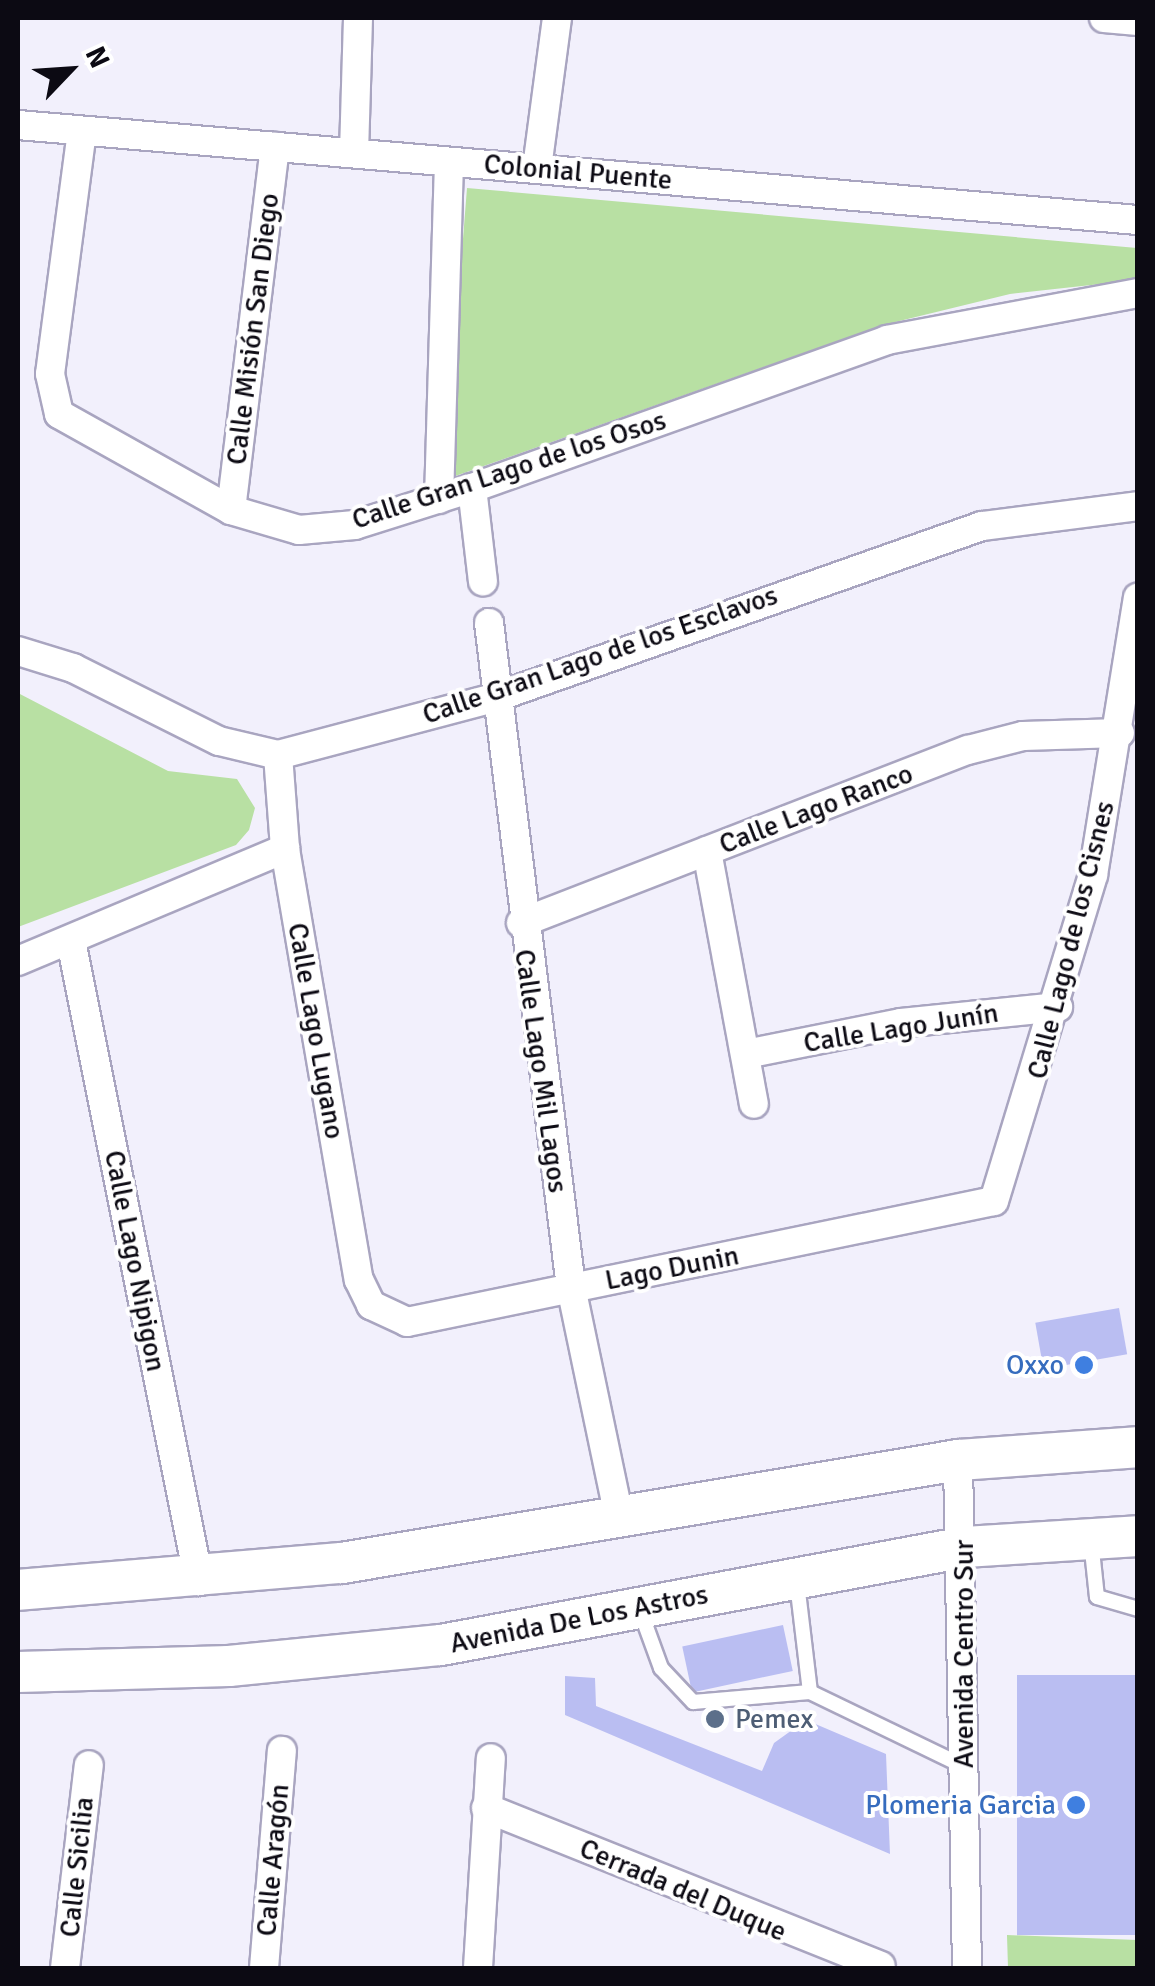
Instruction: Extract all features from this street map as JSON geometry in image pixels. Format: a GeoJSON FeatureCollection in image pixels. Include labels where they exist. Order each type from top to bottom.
{"type":"FeatureCollection","features":[{"type":"Feature","properties":{"kind":"main road"},"geometry":{"type":"LineString","coordinates":[[18,1590],[198,1581],[958,1460],[1138,1448]]}},
{"type":"Feature","properties":{"kind":"main road","name":"Avenida De Los Astros"},"geometry":{"type":"LineString","coordinates":[[18,1672],[229,1666],[441,1646],[964,1547],[1091,1535],[1138,1536]]}},
{"type":"Feature","properties":{"kind":"street"},"geometry":{"type":"LineString","coordinates":[[354,153],[358,18]]}},
{"type":"Feature","properties":{"kind":"street"},"geometry":{"type":"LineString","coordinates":[[538,168],[557,18]]}},
{"type":"Feature","properties":{"kind":"street"},"geometry":{"type":"LineString","coordinates":[[1104,18],[1138,21]]}},
{"type":"Feature","properties":{"kind":"street","name":"Colonial Puente"},"geometry":{"type":"LineString","coordinates":[[18,125],[1138,220]]}},
{"type":"Feature","properties":{"kind":"street","name":"Calle Gran Lago de los Osos"},"geometry":{"type":"LineString","coordinates":[[82,131],[51,399],[78,430],[231,510],[299,530],[439,499],[886,340],[1138,292]]}},
{"type":"Feature","properties":{"kind":"street","name":"Calle Misión San Diego"},"geometry":{"type":"LineString","coordinates":[[231,510],[275,147]]}},
{"type":"Feature","properties":{"kind":"street"},"geometry":{"type":"LineString","coordinates":[[439,499],[449,162]]}},
{"type":"Feature","properties":{"kind":"street"},"geometry":{"type":"LineString","coordinates":[[472,488],[483,581]]}},
{"type":"Feature","properties":{"kind":"street","name":"Calle Gran Lago de los Esclavos"},"geometry":{"type":"LineString","coordinates":[[18,652],[73,668],[219,741],[278,755],[494,698],[904,549],[982,526],[1138,506]]}},
{"type":"Feature","properties":{"kind":"street","name":"Calle Lago de los Cisnes"},"geometry":{"type":"LineString","coordinates":[[979,1208],[1005,1186],[1058,1006],[1120,733],[1138,598]]}},
{"type":"Feature","properties":{"kind":"street","name":"Calle Lago Mil Lagos"},"geometry":{"type":"LineString","coordinates":[[489,624],[521,923],[571,1287],[619,1516]]}},
{"type":"Feature","properties":{"kind":"street","name":"Calle Lago Ranco"},"geometry":{"type":"LineString","coordinates":[[521,923],[968,750],[1024,736],[1120,733]]}},
{"type":"Feature","properties":{"kind":"street","name":"Calle Lago Lugano"},"geometry":{"type":"LineString","coordinates":[[278,755],[284,849],[370,1304]]}},
{"type":"Feature","properties":{"kind":"street"},"geometry":{"type":"LineString","coordinates":[[18,961],[284,849]]}},
{"type":"Feature","properties":{"kind":"street"},"geometry":{"type":"LineString","coordinates":[[708,851],[754,1104]]}},
{"type":"Feature","properties":{"kind":"street","name":"Calle Lago Nipigon"},"geometry":{"type":"LineString","coordinates":[[71,941],[198,1581]]}},
{"type":"Feature","properties":{"kind":"street","name":"Calle Lago Junín"},"geometry":{"type":"LineString","coordinates":[[746,1054],[901,1023],[1058,1006]]}},
{"type":"Feature","properties":{"kind":"street","name":"Lago Dunin"},"geometry":{"type":"LineString","coordinates":[[370,1304],[406,1322],[979,1208]]}},
{"type":"Feature","properties":{"kind":"street","name":"Avenida Centro Sur"},"geometry":{"type":"LineString","coordinates":[[958,1460],[964,1547],[968,1968]]}},
{"type":"Feature","properties":{"kind":"street","name":"Calle Aragón"},"geometry":{"type":"LineString","coordinates":[[264,1968],[282,1750]]}},
{"type":"Feature","properties":{"kind":"street"},"geometry":{"type":"LineString","coordinates":[[478,1968],[491,1758]]}},
{"type":"Feature","properties":{"kind":"street","name":"Calle Sicilia"},"geometry":{"type":"LineString","coordinates":[[66,1968],[88,1764]]}},
{"type":"Feature","properties":{"kind":"street","name":"Cerrada del Duque"},"geometry":{"type":"LineString","coordinates":[[486,1808],[811,1956],[882,1966]]}},
{"type":"Feature","properties":{"kind":"lane"},"geometry":{"type":"LineString","coordinates":[[1091,1535],[1097,1597],[1138,1608]]}},
{"type":"Feature","properties":{"kind":"lane"},"geometry":{"type":"LineString","coordinates":[[796,1578],[810,1692]]}},
{"type":"Feature","properties":{"kind":"lane"},"geometry":{"type":"LineString","coordinates":[[640,1608],[662,1668],[693,1702],[810,1692],[965,1766]]}},
{"type":"Feature","properties":{"kind":"green space"},"geometry":{"type":"Polygon","coordinates":[[[467,188],[1137,248],[1137,280],[1010,294],[883,325],[444,480],[467,188]]]}},
{"type":"Feature","properties":{"kind":"green space"},"geometry":{"type":"Polygon","coordinates":[[[18,693],[168,771],[237,779],[255,808],[249,830],[236,845],[18,927],[18,693]]]}},
{"type":"Feature","properties":{"kind":"green space"},"geometry":{"type":"Polygon","coordinates":[[[1007,1935],[1137,1940],[1137,1968],[1008,1968],[1007,1935]]]}},
{"type":"Feature","properties":{"kind":"building"},"geometry":{"type":"Polygon","coordinates":[[[1119,1308],[1127,1354],[1043,1369],[1035,1323],[1119,1308]]]}},
{"type":"Feature","properties":{"kind":"building"},"geometry":{"type":"Polygon","coordinates":[[[783,1625],[793,1671],[692,1692],[682,1646],[783,1625]]]}},
{"type":"Feature","properties":{"kind":"building","name":"Plomeria Garcia"},"geometry":{"type":"Polygon","coordinates":[[[1017,1675],[1138,1675],[1138,1935],[1017,1935],[1017,1675]]]}},
{"type":"Feature","properties":{"kind":"building"},"geometry":{"type":"Polygon","coordinates":[[[565,1676],[595,1678],[596,1706],[762,1771],[774,1743],[806,1720],[886,1754],[890,1854],[565,1715],[565,1676]]]}},
{"type":"Feature","properties":{"kind":"place","name":"Oxxo"},"geometry":{"type":"Point","coordinates":[1084,1365]}},
{"type":"Feature","properties":{"kind":"place","name":"Pemex"},"geometry":{"type":"Point","coordinates":[715,1719]}},
{"type":"Feature","properties":{"kind":"place","name":"Plomeria Garcia"},"geometry":{"type":"Point","coordinates":[1076,1805]}}]}
